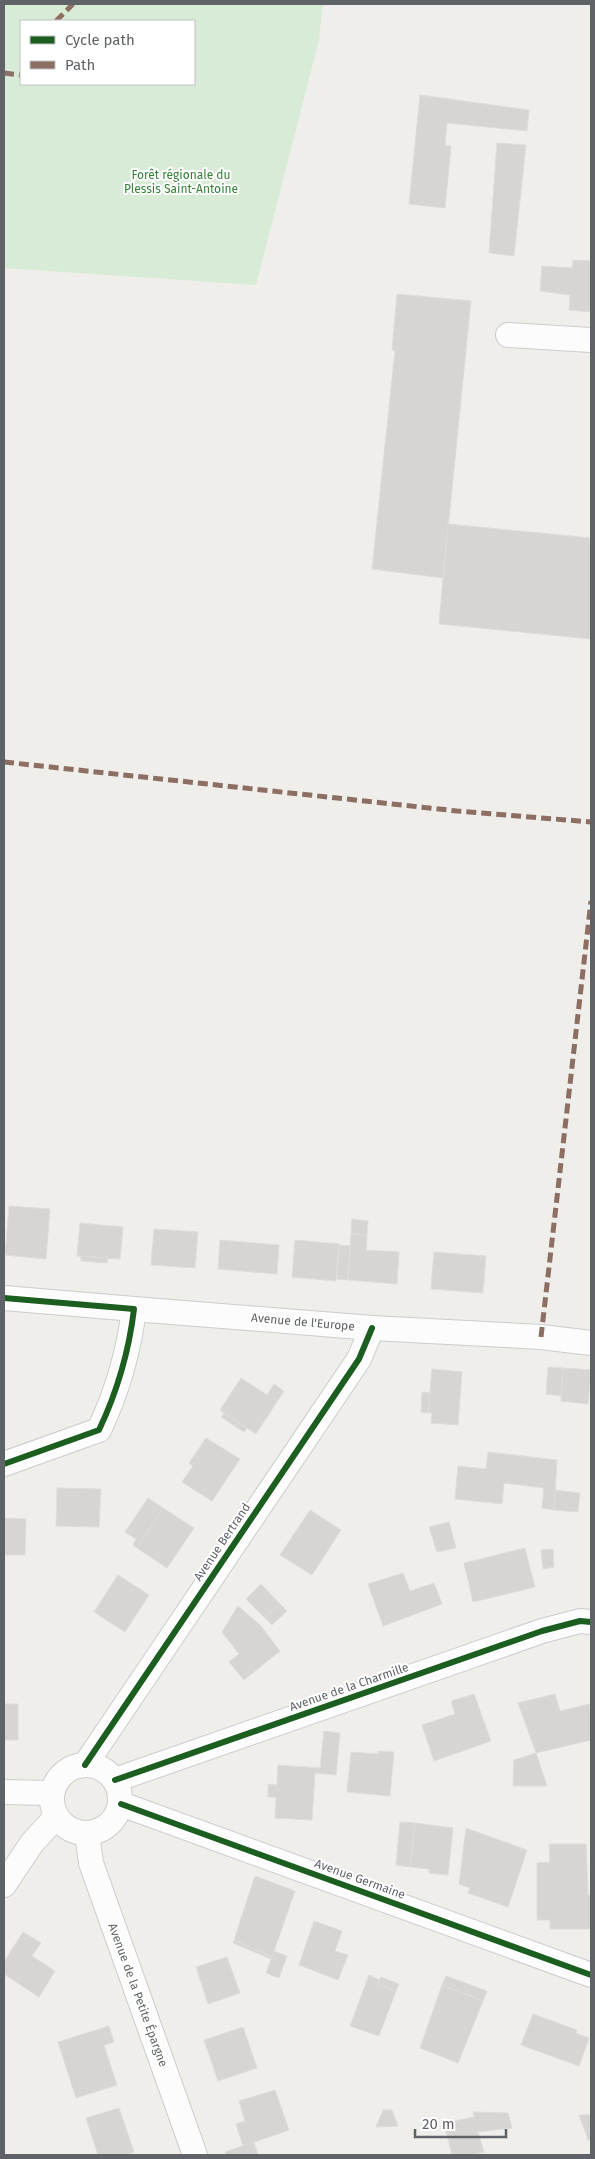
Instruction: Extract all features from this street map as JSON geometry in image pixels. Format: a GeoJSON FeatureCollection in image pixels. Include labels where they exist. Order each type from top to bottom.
{"type":"FeatureCollection","features":[{"type":"Feature","properties":{"kind":"street"},"geometry":{"type":"LineString","coordinates":[[508,335],[591,340]]}},
{"type":"Feature","properties":{"kind":"street","name":"Avenue de l'Europe"},"geometry":{"type":"LineString","coordinates":[[4,1298],[372,1328],[541,1337],[591,1343]]}},
{"type":"Feature","properties":{"kind":"street"},"geometry":{"type":"LineString","coordinates":[[4,1464],[98,1430],[112,1403],[131,1336],[134,1309]]}},
{"type":"Feature","properties":{"kind":"street","name":"Avenue Bertrand"},"geometry":{"type":"LineString","coordinates":[[85,1765],[359,1359],[372,1328]]}},
{"type":"Feature","properties":{"kind":"street","name":"Avenue de la Charmille"},"geometry":{"type":"LineString","coordinates":[[115,1780],[542,1631],[580,1621],[591,1622]]}},
{"type":"Feature","properties":{"kind":"street"},"geometry":{"type":"LineString","coordinates":[[96,1766],[107,1772],[115,1780],[120,1792],[121,1804],[117,1815],[110,1825],[88,1834],[76,1832],[64,1826],[56,1817],[52,1805],[52,1793],[63,1774],[73,1767],[96,1766]]}},
{"type":"Feature","properties":{"kind":"street"},"geometry":{"type":"LineString","coordinates":[[4,1792],[52,1793]]}},
{"type":"Feature","properties":{"kind":"street","name":"Avenue Germaine"},"geometry":{"type":"LineString","coordinates":[[121,1804],[591,1975]]}},
{"type":"Feature","properties":{"kind":"street"},"geometry":{"type":"LineString","coordinates":[[4,1885],[32,1842],[56,1817]]}},
{"type":"Feature","properties":{"kind":"street","name":"Avenue de la Petite Épargne"},"geometry":{"type":"LineString","coordinates":[[88,1834],[91,1863],[194,2155]]}},
{"type":"Feature","properties":{"kind":"green space","name":"Forêt régionale du Plessis Saint-Antoine"},"geometry":{"type":"Polygon","coordinates":[[[4,4],[323,4],[319,40],[256,285],[4,268],[4,4]]]}},
{"type":"Feature","properties":{"kind":"building"},"geometry":{"type":"Polygon","coordinates":[[[420,95],[529,110],[527,131],[447,123],[445,145],[451,146],[445,208],[409,204],[420,95]]]}},
{"type":"Feature","properties":{"kind":"building"},"geometry":{"type":"Polygon","coordinates":[[[497,143],[526,145],[514,256],[489,253],[497,143]]]}},
{"type":"Feature","properties":{"kind":"building"},"geometry":{"type":"Polygon","coordinates":[[[573,260],[591,261],[591,312],[569,310],[570,295],[540,291],[542,266],[572,268],[573,260]]]}},
{"type":"Feature","properties":{"kind":"building"},"geometry":{"type":"Polygon","coordinates":[[[397,294],[471,301],[443,578],[372,569],[395,350],[392,350],[397,294]]]}},
{"type":"Feature","properties":{"kind":"building"},"geometry":{"type":"Polygon","coordinates":[[[448,524],[591,538],[591,639],[439,624],[448,524]]]}},
{"type":"Feature","properties":{"kind":"building"},"geometry":{"type":"Polygon","coordinates":[[[9,1206],[50,1209],[46,1259],[5,1255],[9,1206]]]}},
{"type":"Feature","properties":{"kind":"building"},"geometry":{"type":"Polygon","coordinates":[[[352,1219],[368,1221],[367,1235],[351,1234],[352,1219]]]}},
{"type":"Feature","properties":{"kind":"building"},"geometry":{"type":"Polygon","coordinates":[[[80,1223],[123,1227],[120,1259],[77,1256],[80,1223]]]}},
{"type":"Feature","properties":{"kind":"building"},"geometry":{"type":"Polygon","coordinates":[[[154,1229],[198,1232],[195,1268],[151,1265],[154,1229]]]}},
{"type":"Feature","properties":{"kind":"building"},"geometry":{"type":"Polygon","coordinates":[[[351,1234],[367,1235],[366,1250],[399,1252],[397,1284],[348,1280],[351,1234]]]}},
{"type":"Feature","properties":{"kind":"building"},"geometry":{"type":"Polygon","coordinates":[[[220,1240],[279,1245],[277,1274],[218,1269],[220,1240]]]}},
{"type":"Feature","properties":{"kind":"building"},"geometry":{"type":"Polygon","coordinates":[[[295,1240],[339,1244],[336,1281],[292,1277],[295,1240]]]}},
{"type":"Feature","properties":{"kind":"building"},"geometry":{"type":"Polygon","coordinates":[[[339,1245],[350,1246],[348,1280],[337,1279],[339,1245]]]}},
{"type":"Feature","properties":{"kind":"building"},"geometry":{"type":"Polygon","coordinates":[[[434,1252],[486,1256],[483,1293],[431,1289],[434,1252]]]}},
{"type":"Feature","properties":{"kind":"building"},"geometry":{"type":"Polygon","coordinates":[[[81,1256],[108,1258],[107,1263],[81,1261],[81,1256]]]}},
{"type":"Feature","properties":{"kind":"building"},"geometry":{"type":"Polygon","coordinates":[[[548,1367],[563,1368],[561,1396],[546,1394],[548,1367]]]}},
{"type":"Feature","properties":{"kind":"building"},"geometry":{"type":"Polygon","coordinates":[[[563,1368],[591,1370],[588,1404],[561,1401],[563,1368]]]}},
{"type":"Feature","properties":{"kind":"building"},"geometry":{"type":"Polygon","coordinates":[[[432,1369],[462,1372],[458,1425],[431,1423],[432,1413],[428,1413],[432,1369]]]}},
{"type":"Feature","properties":{"kind":"building"},"geometry":{"type":"Polygon","coordinates":[[[241,1378],[267,1395],[274,1384],[284,1391],[256,1434],[220,1410],[241,1378]]]}},
{"type":"Feature","properties":{"kind":"building"},"geometry":{"type":"Polygon","coordinates":[[[422,1392],[430,1393],[428,1413],[421,1412],[422,1392]]]}},
{"type":"Feature","properties":{"kind":"building"},"geometry":{"type":"Polygon","coordinates":[[[224,1413],[247,1428],[244,1432],[221,1417],[224,1413]]]}},
{"type":"Feature","properties":{"kind":"building"},"geometry":{"type":"Polygon","coordinates":[[[206,1438],[240,1459],[212,1501],[182,1482],[193,1466],[189,1463],[206,1438]]]}},
{"type":"Feature","properties":{"kind":"building"},"geometry":{"type":"Polygon","coordinates":[[[488,1452],[557,1460],[554,1510],[542,1508],[544,1488],[504,1483],[502,1504],[455,1499],[458,1466],[486,1469],[488,1452]]]}},
{"type":"Feature","properties":{"kind":"building"},"geometry":{"type":"Polygon","coordinates":[[[57,1488],[101,1489],[99,1527],[56,1526],[57,1488]]]}},
{"type":"Feature","properties":{"kind":"building"},"geometry":{"type":"Polygon","coordinates":[[[555,1490],[580,1493],[578,1512],[554,1510],[555,1490]]]}},
{"type":"Feature","properties":{"kind":"building"},"geometry":{"type":"Polygon","coordinates":[[[148,1498],[163,1508],[137,1548],[133,1545],[136,1539],[125,1532],[148,1498]]]}},
{"type":"Feature","properties":{"kind":"building"},"geometry":{"type":"Polygon","coordinates":[[[163,1508],[194,1528],[167,1568],[137,1548],[163,1508]]]}},
{"type":"Feature","properties":{"kind":"building"},"geometry":{"type":"Polygon","coordinates":[[[310,1510],[341,1530],[312,1575],[280,1555],[310,1510]]]}},
{"type":"Feature","properties":{"kind":"building"},"geometry":{"type":"Polygon","coordinates":[[[4,1518],[26,1519],[25,1555],[4,1555],[4,1518]]]}},
{"type":"Feature","properties":{"kind":"building"},"geometry":{"type":"Polygon","coordinates":[[[449,1522],[456,1548],[437,1552],[429,1527],[449,1522]]]}},
{"type":"Feature","properties":{"kind":"building"},"geometry":{"type":"Polygon","coordinates":[[[525,1548],[535,1587],[473,1602],[464,1563],[525,1548]]]}},
{"type":"Feature","properties":{"kind":"building"},"geometry":{"type":"Polygon","coordinates":[[[553,1549],[554,1567],[543,1569],[541,1550],[553,1549]]]}},
{"type":"Feature","properties":{"kind":"building"},"geometry":{"type":"Polygon","coordinates":[[[403,1573],[410,1591],[434,1583],[442,1604],[383,1626],[368,1584],[403,1573]]]}},
{"type":"Feature","properties":{"kind":"building"},"geometry":{"type":"Polygon","coordinates":[[[118,1575],[149,1595],[125,1632],[94,1612],[118,1575]]]}},
{"type":"Feature","properties":{"kind":"building"},"geometry":{"type":"Polygon","coordinates":[[[261,1584],[280,1604],[265,1618],[246,1599],[261,1584]]]}},
{"type":"Feature","properties":{"kind":"building"},"geometry":{"type":"Polygon","coordinates":[[[280,1604],[287,1611],[272,1625],[265,1618],[280,1604]]]}},
{"type":"Feature","properties":{"kind":"building"},"geometry":{"type":"Polygon","coordinates":[[[238,1606],[260,1625],[280,1651],[244,1680],[229,1662],[239,1654],[222,1632],[238,1606]]]}},
{"type":"Feature","properties":{"kind":"building"},"geometry":{"type":"Polygon","coordinates":[[[474,1694],[491,1741],[434,1761],[422,1725],[455,1714],[451,1701],[474,1694]]]}},
{"type":"Feature","properties":{"kind":"building"},"geometry":{"type":"Polygon","coordinates":[[[555,1694],[560,1711],[590,1704],[591,1740],[536,1753],[518,1703],[555,1694]]]}},
{"type":"Feature","properties":{"kind":"building"},"geometry":{"type":"Polygon","coordinates":[[[4,1704],[18,1704],[18,1740],[4,1740],[4,1704]]]}},
{"type":"Feature","properties":{"kind":"building"},"geometry":{"type":"Polygon","coordinates":[[[324,1731],[340,1733],[336,1775],[315,1773],[312,1820],[275,1818],[276,1797],[268,1797],[268,1784],[277,1785],[278,1765],[320,1768],[324,1731]]]}},
{"type":"Feature","properties":{"kind":"building"},"geometry":{"type":"Polygon","coordinates":[[[378,1751],[394,1752],[390,1796],[347,1792],[351,1752],[378,1754],[378,1751]]]}},
{"type":"Feature","properties":{"kind":"building"},"geometry":{"type":"Polygon","coordinates":[[[536,1753],[547,1786],[513,1786],[514,1760],[536,1753]]]}},
{"type":"Feature","properties":{"kind":"building"},"geometry":{"type":"Polygon","coordinates":[[[400,1822],[415,1823],[410,1867],[396,1865],[400,1822]]]}},
{"type":"Feature","properties":{"kind":"building"},"geometry":{"type":"Polygon","coordinates":[[[415,1823],[453,1828],[448,1875],[429,1873],[429,1869],[410,1867],[415,1823]]]}},
{"type":"Feature","properties":{"kind":"building"},"geometry":{"type":"Polygon","coordinates":[[[466,1828],[527,1850],[508,1907],[468,1893],[470,1888],[459,1884],[466,1828]]]}},
{"type":"Feature","properties":{"kind":"building"},"geometry":{"type":"Polygon","coordinates":[[[549,1844],[586,1844],[588,1895],[591,1895],[591,1929],[550,1929],[550,1920],[537,1920],[537,1863],[550,1862],[549,1844]]]}},
{"type":"Feature","properties":{"kind":"building"},"geometry":{"type":"Polygon","coordinates":[[[255,1876],[295,1891],[272,1957],[234,1940],[255,1876]]]}},
{"type":"Feature","properties":{"kind":"building"},"geometry":{"type":"Polygon","coordinates":[[[314,1921],[342,1931],[335,1951],[348,1955],[338,1980],[299,1965],[314,1921]]]}},
{"type":"Feature","properties":{"kind":"building"},"geometry":{"type":"Polygon","coordinates":[[[23,1932],[41,1943],[32,1956],[55,1971],[39,1997],[4,1974],[4,1962],[23,1932]]]}},
{"type":"Feature","properties":{"kind":"building"},"geometry":{"type":"Polygon","coordinates":[[[234,1940],[272,1957],[271,1959],[233,1943],[234,1940]]]}},
{"type":"Feature","properties":{"kind":"building"},"geometry":{"type":"Polygon","coordinates":[[[274,1951],[287,1956],[279,1978],[266,1973],[274,1951]]]}},
{"type":"Feature","properties":{"kind":"building"},"geometry":{"type":"Polygon","coordinates":[[[227,1957],[240,1993],[208,2004],[196,1967],[227,1957]]]}},
{"type":"Feature","properties":{"kind":"building"},"geometry":{"type":"Polygon","coordinates":[[[369,1975],[380,1980],[378,1984],[396,1991],[379,2036],[350,2026],[369,1975]]]}},
{"type":"Feature","properties":{"kind":"building"},"geometry":{"type":"Polygon","coordinates":[[[446,1976],[487,1991],[483,2001],[442,1985],[446,1976]]]}},
{"type":"Feature","properties":{"kind":"building"},"geometry":{"type":"Polygon","coordinates":[[[381,1977],[399,1984],[396,1991],[378,1984],[381,1977]]]}},
{"type":"Feature","properties":{"kind":"building"},"geometry":{"type":"Polygon","coordinates":[[[442,1985],[483,2001],[458,2063],[420,2048],[442,1985]]]}},
{"type":"Feature","properties":{"kind":"building"},"geometry":{"type":"Polygon","coordinates":[[[533,2014],[577,2030],[576,2033],[589,2038],[579,2066],[521,2045],[533,2014]]]}},
{"type":"Feature","properties":{"kind":"building"},"geometry":{"type":"Polygon","coordinates":[[[109,2026],[114,2042],[104,2045],[117,2085],[76,2098],[58,2042],[109,2026]]]}},
{"type":"Feature","properties":{"kind":"building"},"geometry":{"type":"Polygon","coordinates":[[[243,2027],[257,2068],[218,2081],[204,2040],[243,2027]]]}},
{"type":"Feature","properties":{"kind":"building"},"geometry":{"type":"Polygon","coordinates":[[[275,2090],[289,2130],[243,2146],[236,2124],[245,2121],[239,2101],[275,2090]]]}},
{"type":"Feature","properties":{"kind":"building"},"geometry":{"type":"Polygon","coordinates":[[[119,2108],[134,2152],[125,2155],[98,2155],[86,2118],[119,2108]]]}},
{"type":"Feature","properties":{"kind":"building"},"geometry":{"type":"Polygon","coordinates":[[[383,2110],[392,2110],[398,2126],[376,2127],[383,2110]]]}},
{"type":"Feature","properties":{"kind":"building"},"geometry":{"type":"Polygon","coordinates":[[[473,2112],[508,2113],[512,2128],[478,2132],[484,2152],[469,2155],[452,2155],[444,2123],[474,2117],[473,2112]]]}},
{"type":"Feature","properties":{"kind":"building"},"geometry":{"type":"Polygon","coordinates":[[[579,2115],[591,2115],[591,2140],[588,2140],[579,2115]]]}},
{"type":"Feature","properties":{"kind":"building"},"geometry":{"type":"Polygon","coordinates":[[[254,2142],[258,2155],[227,2155],[225,2152],[254,2142]]]}},
{"type":"Feature","properties":{"kind":"marked path"},"geometry":{"type":"LineString","coordinates":[[57,20],[73,4]]}},
{"type":"Feature","properties":{"kind":"marked path"},"geometry":{"type":"LineString","coordinates":[[4,73],[20,75]]}},
{"type":"Feature","properties":{"kind":"marked path"},"geometry":{"type":"LineString","coordinates":[[4,762],[457,811],[591,822]]}},
{"type":"Feature","properties":{"kind":"marked path"},"geometry":{"type":"LineString","coordinates":[[541,1337],[591,901]]}},
{"type":"Feature","properties":{"kind":"cycle path"},"geometry":{"type":"LineString","coordinates":[[4,1298],[134,1309],[121,1371],[99,1430],[4,1464]]}},
{"type":"Feature","properties":{"kind":"cycle path"},"geometry":{"type":"LineString","coordinates":[[85,1765],[359,1359],[372,1328]]}},
{"type":"Feature","properties":{"kind":"cycle path"},"geometry":{"type":"LineString","coordinates":[[115,1780],[542,1631],[580,1621],[591,1622]]}},
{"type":"Feature","properties":{"kind":"cycle path"},"geometry":{"type":"LineString","coordinates":[[121,1804],[591,1975]]}}]}
